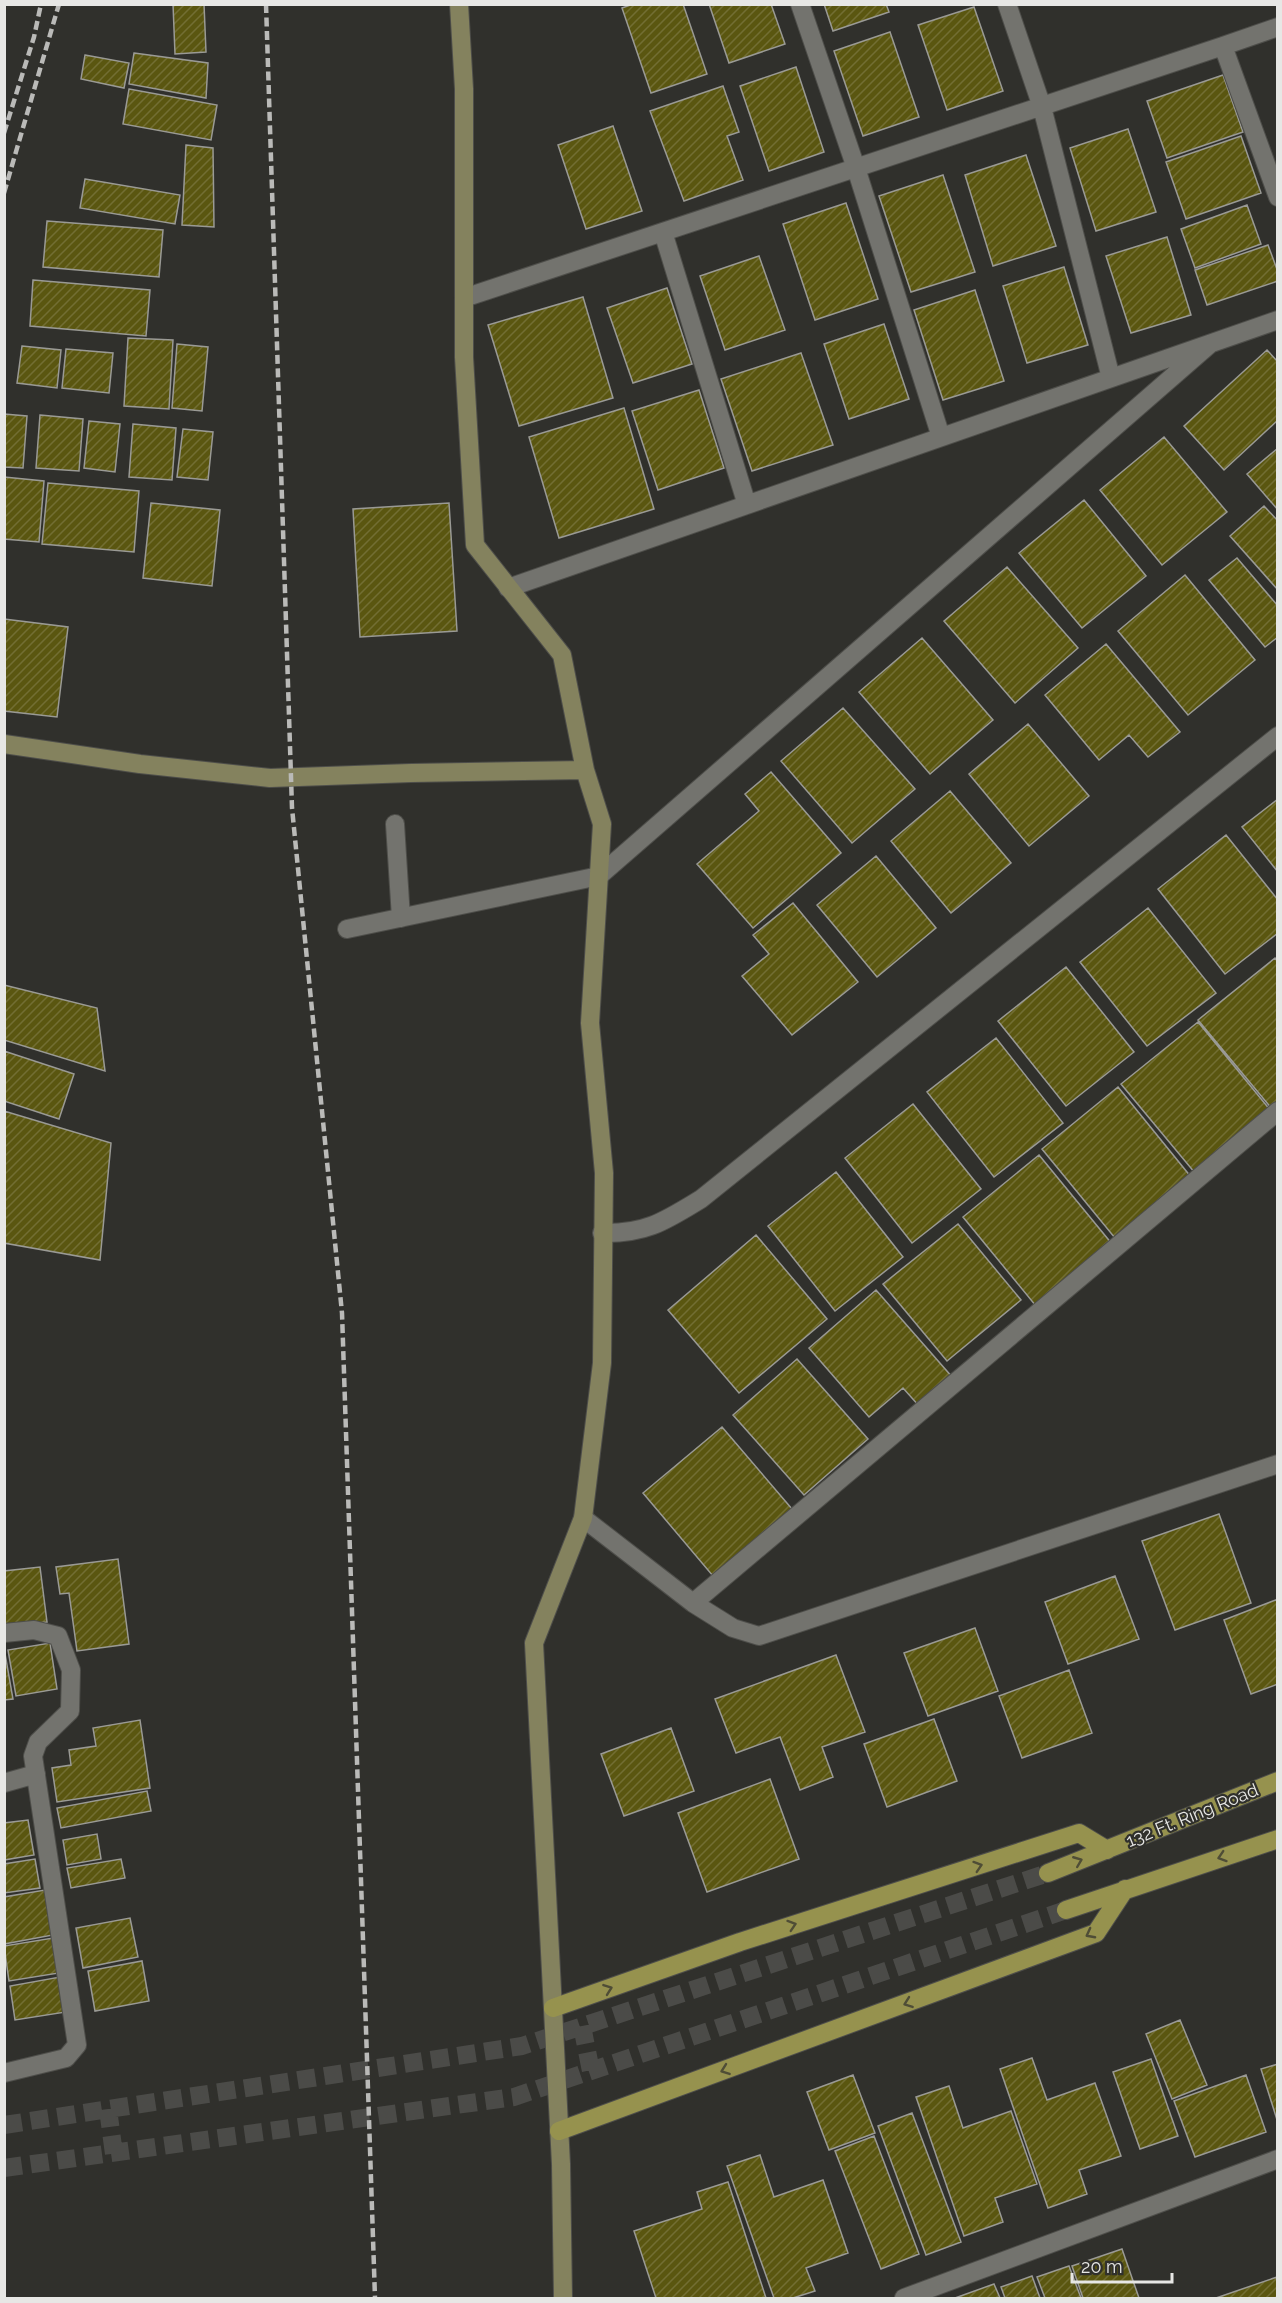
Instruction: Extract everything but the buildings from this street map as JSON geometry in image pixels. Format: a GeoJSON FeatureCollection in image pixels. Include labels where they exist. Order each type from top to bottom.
{"type":"FeatureCollection","features":[{"type":"Feature","properties":{"kind":"main road","name":"132 Ft. Ring Road"},"geometry":{"type":"LineString","coordinates":[[1048,1873],[1278,1781]]}},
{"type":"Feature","properties":{"kind":"main road"},"geometry":{"type":"LineString","coordinates":[[553,2008],[740,1942],[1079,1833],[1107,1850]]}},
{"type":"Feature","properties":{"kind":"main road"},"geometry":{"type":"LineString","coordinates":[[1066,1910],[1278,1839]]}},
{"type":"Feature","properties":{"kind":"main road"},"geometry":{"type":"LineString","coordinates":[[560,2131],[1096,1933],[1125,1889]]}},
{"type":"Feature","properties":{"kind":"street"},"geometry":{"type":"LineString","coordinates":[[459,4],[464,89],[464,357],[475,545],[562,655],[585,770],[602,824],[590,1023],[604,1173],[602,1363],[583,1518],[534,1643],[560,2131],[563,2298]]}},
{"type":"Feature","properties":{"kind":"street"},"geometry":{"type":"LineString","coordinates":[[800,4],[856,168],[941,437]]}},
{"type":"Feature","properties":{"kind":"street"},"geometry":{"type":"LineString","coordinates":[[1007,4],[1042,107],[1111,378]]}},
{"type":"Feature","properties":{"kind":"street"},"geometry":{"type":"LineString","coordinates":[[464,298],[1278,27]]}},
{"type":"Feature","properties":{"kind":"street"},"geometry":{"type":"LineString","coordinates":[[1223,46],[1278,197]]}},
{"type":"Feature","properties":{"kind":"street"},"geometry":{"type":"LineString","coordinates":[[663,232],[747,505]]}},
{"type":"Feature","properties":{"kind":"street"},"geometry":{"type":"LineString","coordinates":[[508,588],[1278,320]]}},
{"type":"Feature","properties":{"kind":"street"},"geometry":{"type":"LineString","coordinates":[[347,929],[599,876],[1210,344]]}},
{"type":"Feature","properties":{"kind":"street"},"geometry":{"type":"LineString","coordinates":[[602,1233],[638,1232],[654,1226],[701,1199],[1278,736]]}},
{"type":"Feature","properties":{"kind":"street"},"geometry":{"type":"LineString","coordinates":[[4,744],[140,764],[270,778],[585,770]]}},
{"type":"Feature","properties":{"kind":"street"},"geometry":{"type":"LineString","coordinates":[[395,824],[400,918]]}},
{"type":"Feature","properties":{"kind":"street"},"geometry":{"type":"LineString","coordinates":[[693,1603],[1278,1112]]}},
{"type":"Feature","properties":{"kind":"street"},"geometry":{"type":"LineString","coordinates":[[583,1518],[693,1603],[733,1628],[759,1636],[1278,1464]]}},
{"type":"Feature","properties":{"kind":"street"},"geometry":{"type":"LineString","coordinates":[[4,1633],[34,1630],[58,1636],[71,1670],[70,1711],[38,1742],[33,1756],[77,2045],[66,2058],[4,2073]]}},
{"type":"Feature","properties":{"kind":"street"},"geometry":{"type":"LineString","coordinates":[[4,1783],[36,1774]]}},
{"type":"Feature","properties":{"kind":"street"},"geometry":{"type":"LineString","coordinates":[[904,2298],[1278,2158]]}},
{"type":"Feature","properties":{"kind":"tunnel"},"geometry":{"type":"LineString","coordinates":[[4,2125],[522,2046],[1048,1873]]}},
{"type":"Feature","properties":{"kind":"tunnel"},"geometry":{"type":"LineString","coordinates":[[4,2168],[514,2097],[1066,1910]]}},
{"type":"Feature","properties":{"kind":"tunnel"},"geometry":{"type":"LineString","coordinates":[[582,2026],[591,2071]]}},
{"type":"Feature","properties":{"kind":"tunnel"},"geometry":{"type":"LineString","coordinates":[[108,2109],[114,2154]]}},
{"type":"Feature","properties":{"kind":"railway"},"geometry":{"type":"LineString","coordinates":[[4,133],[34,37],[41,4]]}},
{"type":"Feature","properties":{"kind":"railway"},"geometry":{"type":"LineString","coordinates":[[4,193],[59,4]]}},
{"type":"Feature","properties":{"kind":"railway"},"geometry":{"type":"LineString","coordinates":[[266,4],[292,808],[342,1313],[375,2298]]}}]}
